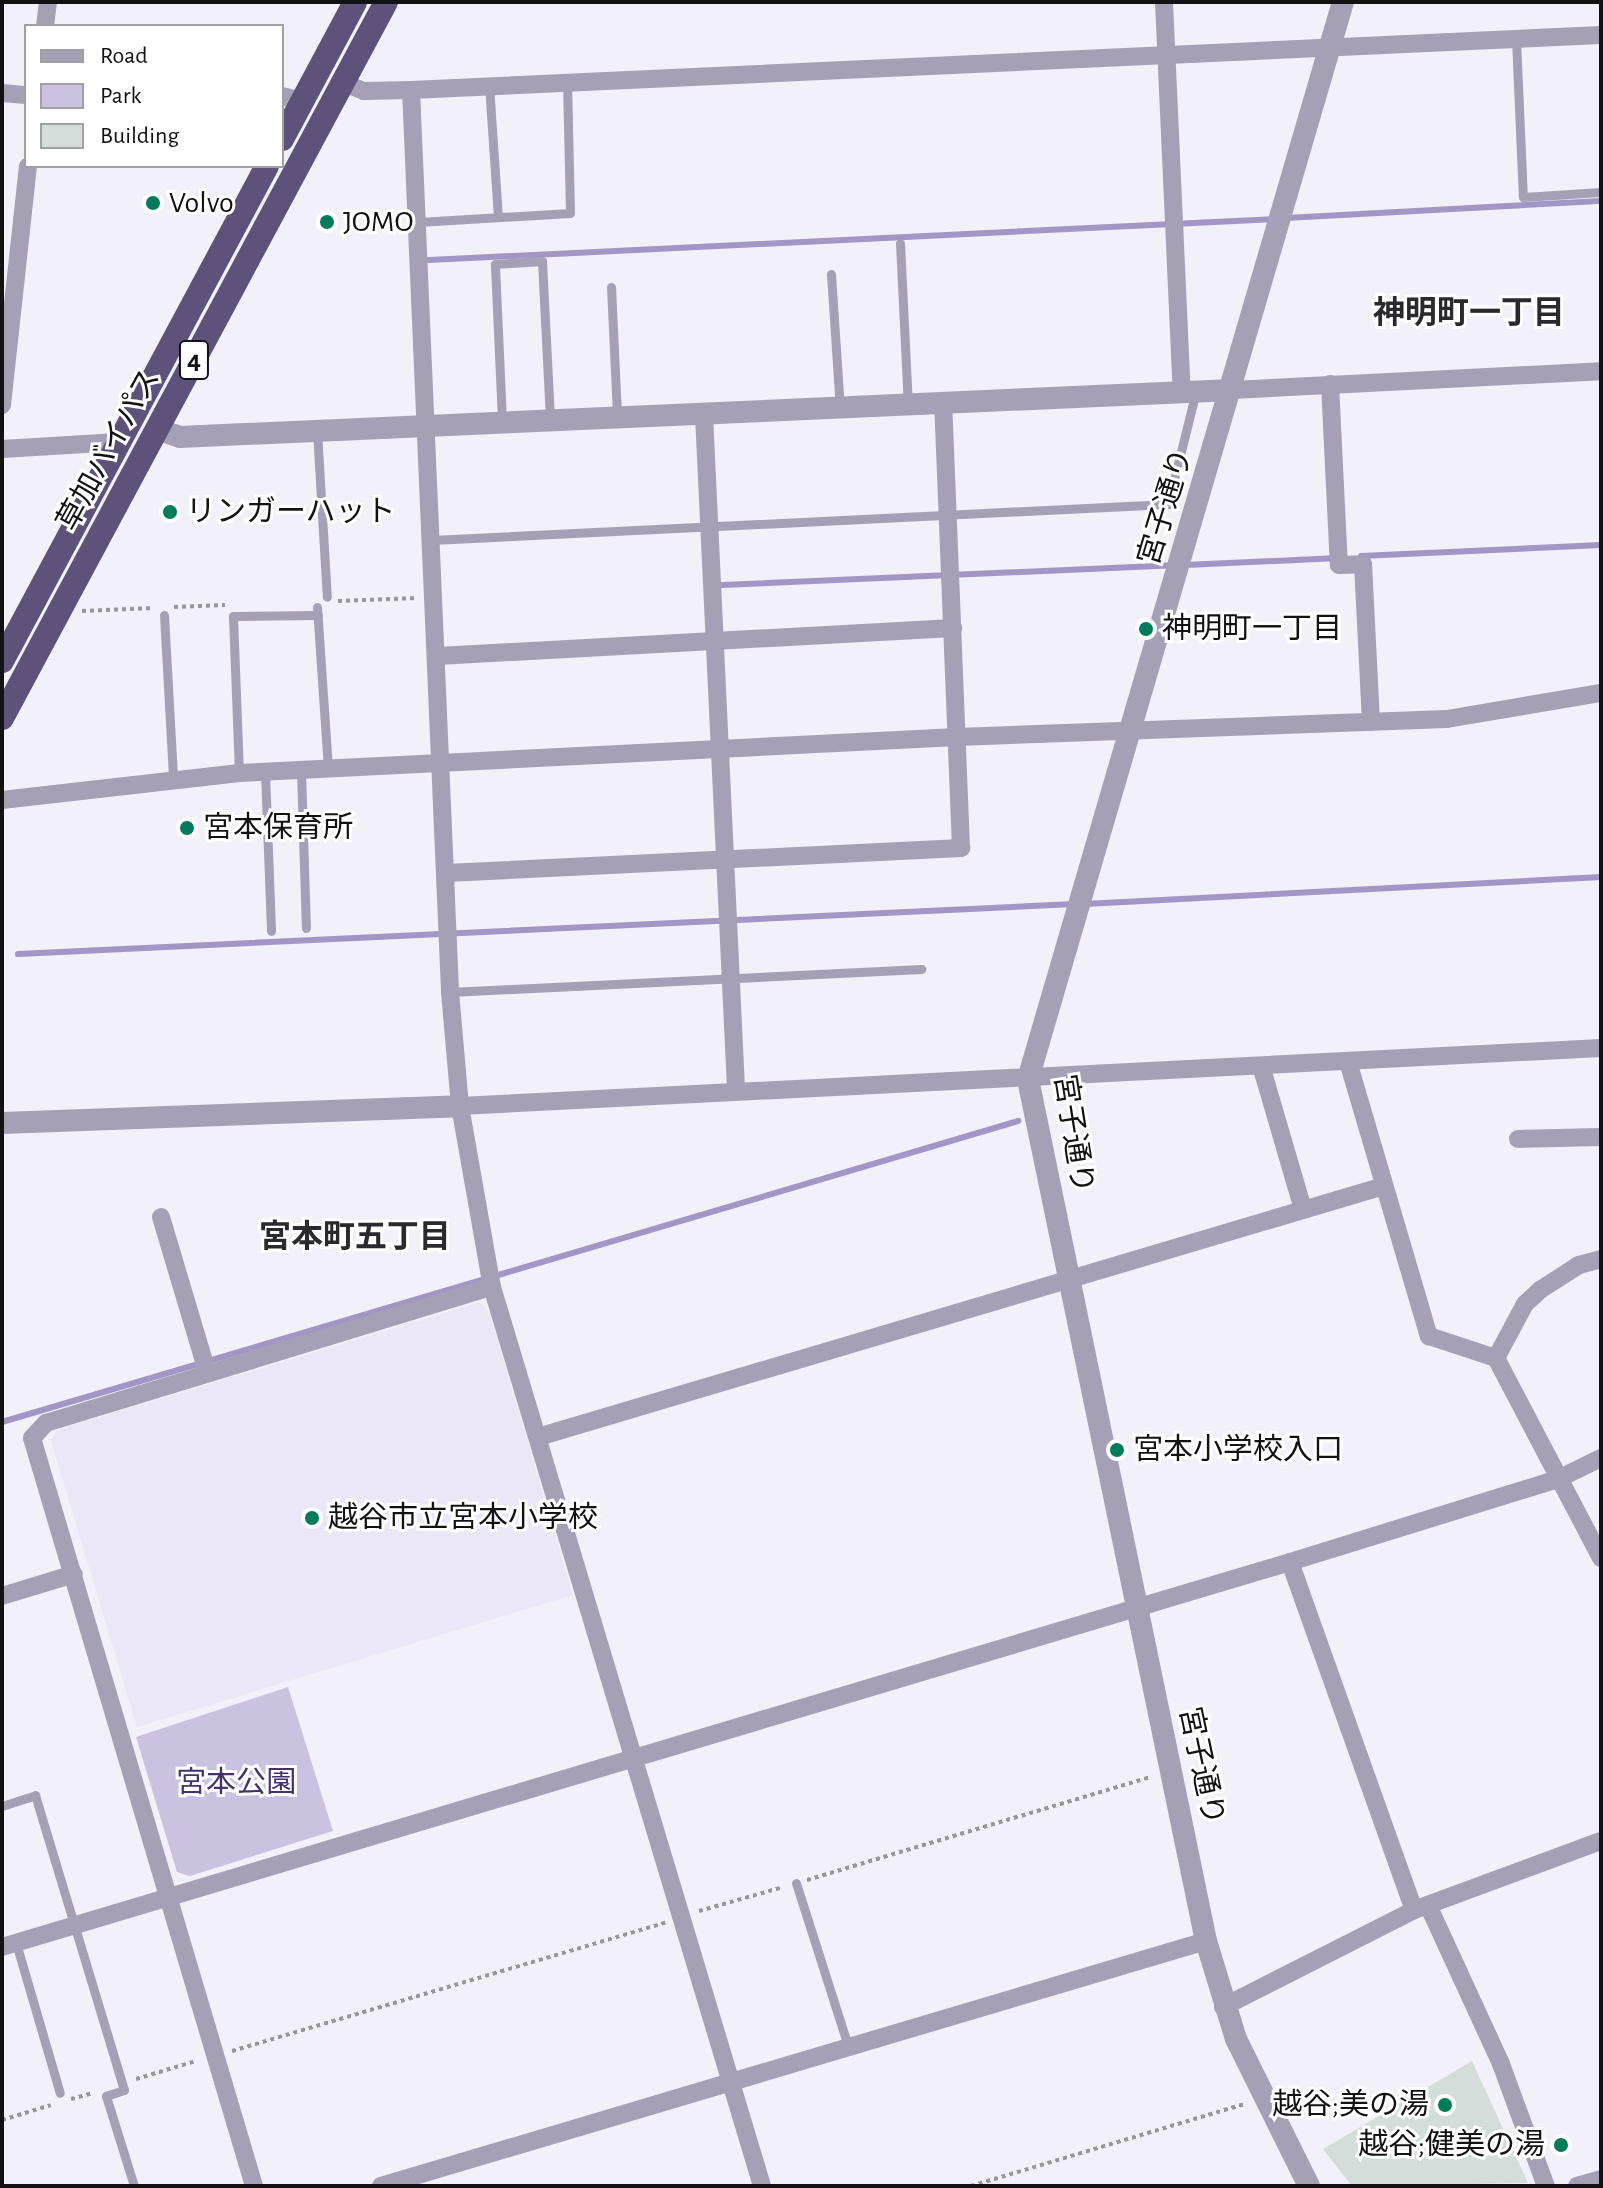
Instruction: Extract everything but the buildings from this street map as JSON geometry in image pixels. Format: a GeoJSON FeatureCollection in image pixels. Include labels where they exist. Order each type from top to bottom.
{"type":"FeatureCollection","features":[{"type":"Feature","properties":{"kind":"highway"},"geometry":{"type":"LineString","coordinates":[[284,131],[292,99],[355,2]]}},
{"type":"Feature","properties":{"kind":"highway","name":"草加バイパス"},"geometry":{"type":"LineString","coordinates":[[2,718],[386,2]]}},
{"type":"Feature","properties":{"kind":"highway","name":"草加バイパス"},"geometry":{"type":"LineString","coordinates":[[4,654],[266,168]]}},
{"type":"Feature","properties":{"kind":"street"},"geometry":{"type":"LineString","coordinates":[[45,24],[48,2]]}},
{"type":"Feature","properties":{"kind":"street"},"geometry":{"type":"LineString","coordinates":[[1164,2],[1189,392]]}},
{"type":"Feature","properties":{"kind":"street","name":"宮子通り"},"geometry":{"type":"LineString","coordinates":[[1309,2186],[1223,2007],[1206,1941],[1028,1079],[1343,2]]}},
{"type":"Feature","properties":{"kind":"street"},"geometry":{"type":"LineString","coordinates":[[344,83],[364,91],[411,90],[1331,45],[1601,35]]}},
{"type":"Feature","properties":{"kind":"street"},"geometry":{"type":"LineString","coordinates":[[411,90],[438,656],[450,992],[460,1106],[492,1287],[762,2186]]}},
{"type":"Feature","properties":{"kind":"street"},"geometry":{"type":"LineString","coordinates":[[2,93],[24,95]]}},
{"type":"Feature","properties":{"kind":"street"},"geometry":{"type":"LineString","coordinates":[[2,405],[28,168]]}},
{"type":"Feature","properties":{"kind":"street"},"geometry":{"type":"LineString","coordinates":[[157,429],[180,437],[617,420],[1601,371]]}},
{"type":"Feature","properties":{"kind":"street"},"geometry":{"type":"LineString","coordinates":[[1330,384],[1339,565],[1363,564],[1371,722]]}},
{"type":"Feature","properties":{"kind":"street"},"geometry":{"type":"LineString","coordinates":[[446,873],[725,856],[961,848],[943,403]]}},
{"type":"Feature","properties":{"kind":"street"},"geometry":{"type":"LineString","coordinates":[[704,415],[736,1089]]}},
{"type":"Feature","properties":{"kind":"street"},"geometry":{"type":"LineString","coordinates":[[2,449],[118,442]]}},
{"type":"Feature","properties":{"kind":"street"},"geometry":{"type":"LineString","coordinates":[[438,656],[953,628]]}},
{"type":"Feature","properties":{"kind":"street"},"geometry":{"type":"LineString","coordinates":[[2,800],[173,778],[239,773],[957,737],[1447,719],[1601,693]]}},
{"type":"Feature","properties":{"kind":"street"},"geometry":{"type":"LineString","coordinates":[[2,1123],[460,1106],[736,1089],[1349,1065],[1601,1048]]}},
{"type":"Feature","properties":{"kind":"street"},"geometry":{"type":"LineString","coordinates":[[1349,1065],[1429,1336],[1496,1358],[1601,1558]]}},
{"type":"Feature","properties":{"kind":"street"},"geometry":{"type":"LineString","coordinates":[[1262,1069],[1303,1209]]}},
{"type":"Feature","properties":{"kind":"street"},"geometry":{"type":"LineString","coordinates":[[1518,1139],[1601,1137]]}},
{"type":"Feature","properties":{"kind":"street"},"geometry":{"type":"LineString","coordinates":[[538,1437],[1069,1276],[1384,1186]]}},
{"type":"Feature","properties":{"kind":"street"},"geometry":{"type":"LineString","coordinates":[[161,1217],[207,1371]]}},
{"type":"Feature","properties":{"kind":"street"},"geometry":{"type":"LineString","coordinates":[[1496,1358],[1525,1304],[1540,1290],[1579,1265],[1601,1259]]}},
{"type":"Feature","properties":{"kind":"street"},"geometry":{"type":"LineString","coordinates":[[254,2186],[32,1438],[46,1423],[207,1371],[492,1287]]}},
{"type":"Feature","properties":{"kind":"street"},"geometry":{"type":"LineString","coordinates":[[9,1945],[1290,1562],[1558,1479],[1601,1458]]}},
{"type":"Feature","properties":{"kind":"street"},"geometry":{"type":"LineString","coordinates":[[1290,1562],[1421,1908],[1501,2064],[1546,2186]]}},
{"type":"Feature","properties":{"kind":"street"},"geometry":{"type":"LineString","coordinates":[[2,1596],[74,1574]]}},
{"type":"Feature","properties":{"kind":"street"},"geometry":{"type":"LineString","coordinates":[[1223,2007],[1421,1908],[1601,1841]]}},
{"type":"Feature","properties":{"kind":"street"},"geometry":{"type":"LineString","coordinates":[[381,2186],[1206,1941]]}},
{"type":"Feature","properties":{"kind":"street"},"geometry":{"type":"LineString","coordinates":[[1577,2186],[1601,2179]]}},
{"type":"Feature","properties":{"kind":"lane"},"geometry":{"type":"LineString","coordinates":[[1516,39],[1523,197],[1601,192]]}},
{"type":"Feature","properties":{"kind":"lane"},"geometry":{"type":"LineString","coordinates":[[418,222],[570,213],[567,81]]}},
{"type":"Feature","properties":{"kind":"lane"},"geometry":{"type":"LineString","coordinates":[[489,85],[498,217]]}},
{"type":"Feature","properties":{"kind":"lane"},"geometry":{"type":"LineString","coordinates":[[900,243],[908,405]]}},
{"type":"Feature","properties":{"kind":"lane"},"geometry":{"type":"LineString","coordinates":[[502,424],[495,264],[542,261],[550,422]]}},
{"type":"Feature","properties":{"kind":"lane"},"geometry":{"type":"LineString","coordinates":[[831,274],[840,408]]}},
{"type":"Feature","properties":{"kind":"lane"},"geometry":{"type":"LineString","coordinates":[[611,287],[617,420]]}},
{"type":"Feature","properties":{"kind":"lane"},"geometry":{"type":"LineString","coordinates":[[432,540],[1168,504],[1189,392]]}},
{"type":"Feature","properties":{"kind":"lane"},"geometry":{"type":"LineString","coordinates":[[317,431],[327,597]]}},
{"type":"Feature","properties":{"kind":"lane"},"geometry":{"type":"LineString","coordinates":[[239,773],[233,616],[318,611],[328,770]]}},
{"type":"Feature","properties":{"kind":"lane"},"geometry":{"type":"LineString","coordinates":[[164,615],[173,778]]}},
{"type":"Feature","properties":{"kind":"lane"},"geometry":{"type":"LineString","coordinates":[[301,771],[306,928]]}},
{"type":"Feature","properties":{"kind":"lane"},"geometry":{"type":"LineString","coordinates":[[265,773],[271,931]]}},
{"type":"Feature","properties":{"kind":"lane"},"geometry":{"type":"LineString","coordinates":[[450,992],[921,969]]}},
{"type":"Feature","properties":{"kind":"lane"},"geometry":{"type":"LineString","coordinates":[[2,1806],[35,1795],[124,2090],[106,2096],[134,2186]]}},
{"type":"Feature","properties":{"kind":"lane"},"geometry":{"type":"LineString","coordinates":[[796,1883],[848,2046]]}},
{"type":"Feature","properties":{"kind":"lane"},"geometry":{"type":"LineString","coordinates":[[9,1945],[60,2093]]}},
{"type":"Feature","properties":{"kind":"path"},"geometry":{"type":"LineString","coordinates":[[2,2120],[1154,1776],[1173,1780]]}},
{"type":"Feature","properties":{"kind":"path"},"geometry":{"type":"LineString","coordinates":[[971,2186],[1253,2102]]}},
{"type":"Feature","properties":{"kind":"shaded area","name":"越谷市立宮本小学校"},"geometry":{"type":"Polygon","coordinates":[[[480,1302],[489,1312],[573,1595],[137,1727],[51,1441],[57,1430],[480,1302]]]}},
{"type":"Feature","properties":{"kind":"green space","name":"宮本公園"},"geometry":{"type":"Polygon","coordinates":[[[288,1687],[333,1831],[190,1876],[177,1872],[136,1737],[288,1687]]]}},
{"type":"Feature","properties":{"kind":"waterway"},"geometry":{"type":"LineString","coordinates":[[1286,218],[1598,201]]}},
{"type":"Feature","properties":{"kind":"waterway"},"geometry":{"type":"LineString","coordinates":[[429,260],[1275,219]]}},
{"type":"Feature","properties":{"kind":"waterway"},"geometry":{"type":"LineString","coordinates":[[1361,556],[1601,545]]}},
{"type":"Feature","properties":{"kind":"waterway"},"geometry":{"type":"LineString","coordinates":[[1185,565],[1338,558]]}},
{"type":"Feature","properties":{"kind":"waterway"},"geometry":{"type":"LineString","coordinates":[[722,585],[1174,565]]}},
{"type":"Feature","properties":{"kind":"waterway"},"geometry":{"type":"LineString","coordinates":[[1085,904],[1601,877]]}},
{"type":"Feature","properties":{"kind":"waterway"},"geometry":{"type":"LineString","coordinates":[[18,954],[1074,904]]}},
{"type":"Feature","properties":{"kind":"waterway"},"geometry":{"type":"LineString","coordinates":[[2,1422],[1018,1121]]}},
{"type":"Feature","properties":{"kind":"place","name":"Volvo"},"geometry":{"type":"Point","coordinates":[153,203]}},
{"type":"Feature","properties":{"kind":"place","name":"JOMO"},"geometry":{"type":"Point","coordinates":[327,222]}},
{"type":"Feature","properties":{"kind":"place","name":"リンガーハット"},"geometry":{"type":"Point","coordinates":[170,512]}},
{"type":"Feature","properties":{"kind":"place","name":"神明町一丁目"},"geometry":{"type":"Point","coordinates":[1146,629]}},
{"type":"Feature","properties":{"kind":"place","name":"宮本保育所"},"geometry":{"type":"Point","coordinates":[187,828]}},
{"type":"Feature","properties":{"kind":"place","name":"宮本小学校入口"},"geometry":{"type":"Point","coordinates":[1117,1450]}},
{"type":"Feature","properties":{"kind":"place","name":"越谷市立宮本小学校"},"geometry":{"type":"Point","coordinates":[312,1518]}},
{"type":"Feature","properties":{"kind":"place","name":"越谷;美の湯"},"geometry":{"type":"Point","coordinates":[1445,2105]}},
{"type":"Feature","properties":{"kind":"place","name":"越谷;健美の湯"},"geometry":{"type":"Point","coordinates":[1561,2145]}},
{"type":"Feature","properties":{"kind":"district","name":"神明町一丁目"},"geometry":{"type":"Point","coordinates":[1469,313]}},
{"type":"Feature","properties":{"kind":"district","name":"宮本町五丁目"},"geometry":{"type":"Point","coordinates":[355,1237]}}]}
